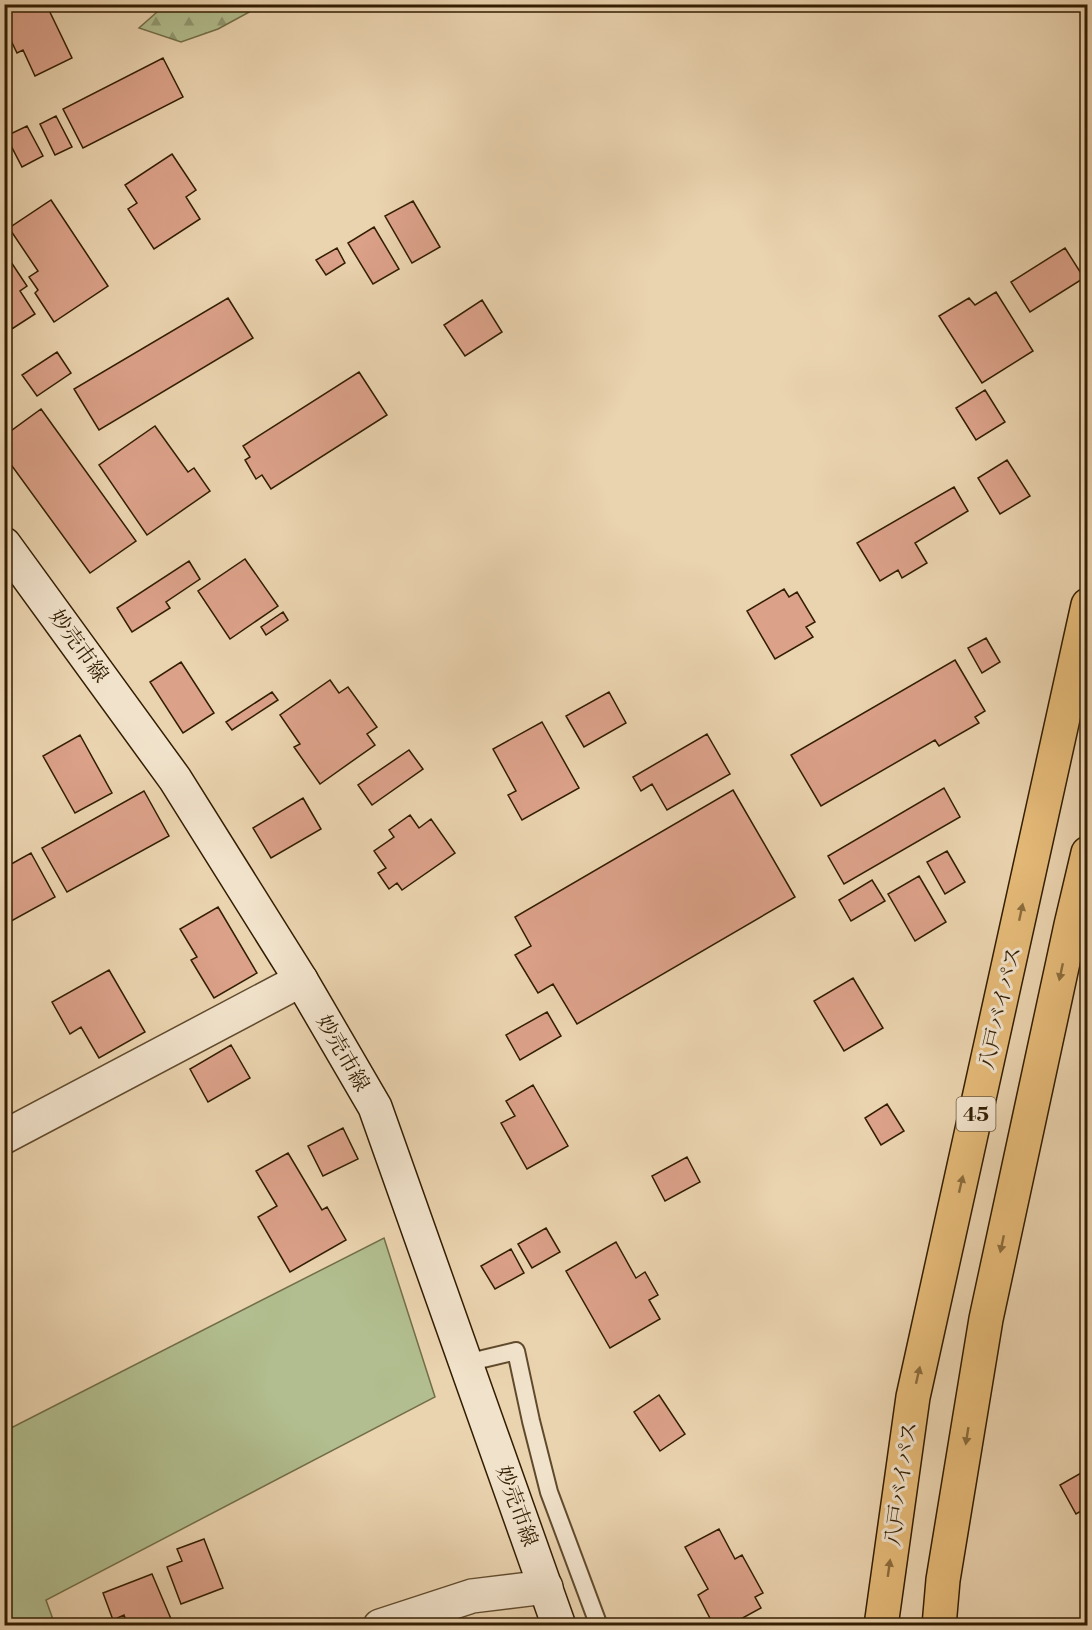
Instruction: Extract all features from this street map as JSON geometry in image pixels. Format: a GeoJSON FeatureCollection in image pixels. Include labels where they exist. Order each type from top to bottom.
{"type":"FeatureCollection","features":[{"type":"Feature","properties":{"kind":"highway","name":"八戸バイパス"},"geometry":{"type":"LineString","coordinates":[[881,1626],[914,1397],[1088,605]]}},
{"type":"Feature","properties":{"kind":"highway","name":"45"},"geometry":{"type":"LineString","coordinates":[[939,1626],[943,1580],[986,1319],[1088,853]]}},
{"type":"Feature","properties":{"kind":"main road","name":"妙売市線"},"geometry":{"type":"LineString","coordinates":[[4,544],[175,779],[301,980],[375,1107],[559,1626]]}},
{"type":"Feature","properties":{"kind":"main road"},"geometry":{"type":"LineString","coordinates":[[4,1137],[301,980]]}},
{"type":"Feature","properties":{"kind":"main road"},"geometry":{"type":"LineString","coordinates":[[380,1626],[472,1596],[546,1587]]}},
{"type":"Feature","properties":{"kind":"lane"},"geometry":{"type":"LineString","coordinates":[[466,1364],[516,1351],[549,1492],[599,1626]]}},
{"type":"Feature","properties":{"kind":"green space"},"geometry":{"type":"Polygon","coordinates":[[[165,5],[262,5],[218,29],[181,42],[139,28],[165,5]]]}},
{"type":"Feature","properties":{"kind":"green space"},"geometry":{"type":"Polygon","coordinates":[[[384,1238],[435,1397],[46,1600],[55,1625],[5,1625],[5,1431],[384,1238]]]}},
{"type":"Feature","properties":{"kind":"building"},"geometry":{"type":"Polygon","coordinates":[[[4,4],[46,4],[72,58],[35,76],[23,50],[17,53],[4,26],[4,4]]]}},
{"type":"Feature","properties":{"kind":"building"},"geometry":{"type":"Polygon","coordinates":[[[163,58],[183,97],[83,148],[63,109],[163,58]]]}},
{"type":"Feature","properties":{"kind":"building"},"geometry":{"type":"Polygon","coordinates":[[[56,116],[72,147],[55,155],[40,124],[56,116]]]}},
{"type":"Feature","properties":{"kind":"building"},"geometry":{"type":"Polygon","coordinates":[[[27,126],[43,156],[22,167],[6,136],[27,126]]]}},
{"type":"Feature","properties":{"kind":"building"},"geometry":{"type":"Polygon","coordinates":[[[172,154],[196,190],[186,197],[200,219],[154,249],[128,209],[137,203],[125,185],[172,154]]]}},
{"type":"Feature","properties":{"kind":"building"},"geometry":{"type":"Polygon","coordinates":[[[51,200],[108,286],[54,322],[35,293],[38,290],[29,277],[38,271],[9,228],[51,200]]]}},
{"type":"Feature","properties":{"kind":"building"},"geometry":{"type":"Polygon","coordinates":[[[413,201],[440,247],[412,263],[385,216],[413,201]]]}},
{"type":"Feature","properties":{"kind":"building"},"geometry":{"type":"Polygon","coordinates":[[[374,227],[399,269],[373,284],[348,243],[374,227]]]}},
{"type":"Feature","properties":{"kind":"building"},"geometry":{"type":"Polygon","coordinates":[[[337,248],[345,263],[326,275],[316,260],[337,248]]]}},
{"type":"Feature","properties":{"kind":"building"},"geometry":{"type":"Polygon","coordinates":[[[1065,248],[1084,278],[1030,312],[1011,282],[1065,248]]]}},
{"type":"Feature","properties":{"kind":"building"},"geometry":{"type":"Polygon","coordinates":[[[11,262],[27,286],[20,291],[35,314],[4,334],[4,267],[11,262]]]}},
{"type":"Feature","properties":{"kind":"building"},"geometry":{"type":"Polygon","coordinates":[[[996,292],[1033,351],[982,383],[939,316],[969,298],[975,305],[996,292]]]}},
{"type":"Feature","properties":{"kind":"building"},"geometry":{"type":"Polygon","coordinates":[[[228,298],[253,338],[99,430],[74,389],[228,298]]]}},
{"type":"Feature","properties":{"kind":"building"},"geometry":{"type":"Polygon","coordinates":[[[482,300],[502,332],[465,356],[444,325],[482,300]]]}},
{"type":"Feature","properties":{"kind":"building"},"geometry":{"type":"Polygon","coordinates":[[[57,352],[71,373],[37,396],[22,375],[57,352]]]}},
{"type":"Feature","properties":{"kind":"building"},"geometry":{"type":"Polygon","coordinates":[[[359,372],[387,415],[271,489],[262,475],[256,479],[245,460],[250,457],[243,446],[359,372]]]}},
{"type":"Feature","properties":{"kind":"building"},"geometry":{"type":"Polygon","coordinates":[[[985,390],[1005,422],[976,440],[956,408],[985,390]]]}},
{"type":"Feature","properties":{"kind":"building"},"geometry":{"type":"Polygon","coordinates":[[[41,409],[136,541],[90,573],[4,455],[4,436],[41,409]]]}},
{"type":"Feature","properties":{"kind":"building"},"geometry":{"type":"Polygon","coordinates":[[[155,426],[188,472],[194,468],[210,491],[147,535],[99,465],[155,426]]]}},
{"type":"Feature","properties":{"kind":"building"},"geometry":{"type":"Polygon","coordinates":[[[1007,460],[1030,496],[1000,514],[978,478],[1007,460]]]}},
{"type":"Feature","properties":{"kind":"building"},"geometry":{"type":"Polygon","coordinates":[[[954,487],[968,511],[915,543],[927,563],[902,578],[898,570],[880,581],[857,543],[954,487]]]}},
{"type":"Feature","properties":{"kind":"building"},"geometry":{"type":"Polygon","coordinates":[[[245,559],[278,606],[230,639],[198,591],[245,559]]]}},
{"type":"Feature","properties":{"kind":"building"},"geometry":{"type":"Polygon","coordinates":[[[189,561],[200,579],[166,602],[170,608],[132,632],[117,608],[189,561]]]}},
{"type":"Feature","properties":{"kind":"building"},"geometry":{"type":"Polygon","coordinates":[[[784,589],[789,597],[797,592],[815,622],[806,627],[813,637],[775,659],[747,611],[784,589]]]}},
{"type":"Feature","properties":{"kind":"building"},"geometry":{"type":"Polygon","coordinates":[[[283,612],[288,620],[266,635],[261,627],[283,612]]]}},
{"type":"Feature","properties":{"kind":"building"},"geometry":{"type":"Polygon","coordinates":[[[986,638],[1000,662],[982,673],[968,648],[986,638]]]}},
{"type":"Feature","properties":{"kind":"building"},"geometry":{"type":"Polygon","coordinates":[[[955,660],[985,711],[975,717],[979,723],[939,746],[935,740],[821,806],[791,755],[955,660]]]}},
{"type":"Feature","properties":{"kind":"building"},"geometry":{"type":"Polygon","coordinates":[[[181,662],[214,713],[183,733],[150,682],[181,662]]]}},
{"type":"Feature","properties":{"kind":"building"},"geometry":{"type":"Polygon","coordinates":[[[330,680],[339,693],[348,687],[377,727],[367,734],[375,745],[320,784],[294,747],[300,744],[280,715],[330,680]]]}},
{"type":"Feature","properties":{"kind":"building"},"geometry":{"type":"Polygon","coordinates":[[[272,692],[278,700],[232,730],[226,722],[272,692]]]}},
{"type":"Feature","properties":{"kind":"building"},"geometry":{"type":"Polygon","coordinates":[[[609,692],[626,723],[584,747],[566,716],[609,692]]]}},
{"type":"Feature","properties":{"kind":"building"},"geometry":{"type":"Polygon","coordinates":[[[542,722],[579,788],[522,820],[508,795],[516,791],[493,749],[542,722]]]}},
{"type":"Feature","properties":{"kind":"building"},"geometry":{"type":"Polygon","coordinates":[[[707,734],[730,774],[667,810],[652,784],[641,791],[633,777],[707,734]]]}},
{"type":"Feature","properties":{"kind":"building"},"geometry":{"type":"Polygon","coordinates":[[[80,735],[112,793],[75,813],[43,756],[80,735]]]}},
{"type":"Feature","properties":{"kind":"building"},"geometry":{"type":"Polygon","coordinates":[[[409,750],[423,769],[372,805],[358,785],[409,750]]]}},
{"type":"Feature","properties":{"kind":"building"},"geometry":{"type":"Polygon","coordinates":[[[944,788],[960,817],[844,884],[828,856],[944,788]]]}},
{"type":"Feature","properties":{"kind":"building"},"geometry":{"type":"Polygon","coordinates":[[[733,790],[795,897],[577,1024],[553,984],[538,993],[515,955],[531,946],[515,917],[733,790]]]}},
{"type":"Feature","properties":{"kind":"building"},"geometry":{"type":"Polygon","coordinates":[[[144,791],[169,836],[67,892],[42,848],[144,791]]]}},
{"type":"Feature","properties":{"kind":"building"},"geometry":{"type":"Polygon","coordinates":[[[303,798],[321,829],[271,858],[253,828],[303,798]]]}},
{"type":"Feature","properties":{"kind":"building"},"geometry":{"type":"Polygon","coordinates":[[[410,815],[419,828],[431,819],[455,853],[402,890],[397,883],[389,889],[378,873],[386,868],[374,851],[394,837],[389,830],[410,815]]]}},
{"type":"Feature","properties":{"kind":"building"},"geometry":{"type":"Polygon","coordinates":[[[947,851],[965,882],[945,894],[927,862],[947,851]]]}},
{"type":"Feature","properties":{"kind":"building"},"geometry":{"type":"Polygon","coordinates":[[[31,853],[55,897],[4,925],[4,868],[31,853]]]}},
{"type":"Feature","properties":{"kind":"building"},"geometry":{"type":"Polygon","coordinates":[[[919,876],[946,922],[915,941],[888,894],[919,876]]]}},
{"type":"Feature","properties":{"kind":"building"},"geometry":{"type":"Polygon","coordinates":[[[872,880],[885,901],[851,921],[839,900],[872,880]]]}},
{"type":"Feature","properties":{"kind":"building"},"geometry":{"type":"Polygon","coordinates":[[[218,907],[257,973],[214,998],[191,960],[197,957],[180,929],[218,907]]]}},
{"type":"Feature","properties":{"kind":"building"},"geometry":{"type":"Polygon","coordinates":[[[109,970],[145,1032],[99,1058],[81,1027],[70,1034],[52,1002],[109,970]]]}},
{"type":"Feature","properties":{"kind":"building"},"geometry":{"type":"Polygon","coordinates":[[[853,978],[883,1028],[844,1051],[814,1001],[853,978]]]}},
{"type":"Feature","properties":{"kind":"building"},"geometry":{"type":"Polygon","coordinates":[[[547,1012],[561,1036],[520,1060],[506,1035],[547,1012]]]}},
{"type":"Feature","properties":{"kind":"building"},"geometry":{"type":"Polygon","coordinates":[[[231,1045],[250,1078],[208,1102],[190,1069],[231,1045]]]}},
{"type":"Feature","properties":{"kind":"building"},"geometry":{"type":"Polygon","coordinates":[[[533,1085],[568,1146],[527,1169],[501,1123],[515,1116],[506,1101],[533,1085]]]}},
{"type":"Feature","properties":{"kind":"building"},"geometry":{"type":"Polygon","coordinates":[[[887,1104],[904,1131],[881,1145],[865,1118],[887,1104]]]}},
{"type":"Feature","properties":{"kind":"building"},"geometry":{"type":"Polygon","coordinates":[[[343,1128],[358,1159],[323,1176],[308,1146],[343,1128]]]}},
{"type":"Feature","properties":{"kind":"building"},"geometry":{"type":"Polygon","coordinates":[[[288,1153],[322,1210],[327,1207],[346,1240],[290,1272],[258,1217],[277,1206],[256,1171],[288,1153]]]}},
{"type":"Feature","properties":{"kind":"building"},"geometry":{"type":"Polygon","coordinates":[[[687,1157],[700,1182],[665,1201],[652,1176],[687,1157]]]}},
{"type":"Feature","properties":{"kind":"building"},"geometry":{"type":"Polygon","coordinates":[[[546,1228],[560,1252],[532,1268],[518,1244],[546,1228]]]}},
{"type":"Feature","properties":{"kind":"building"},"geometry":{"type":"Polygon","coordinates":[[[616,1242],[636,1278],[645,1272],[658,1295],[649,1300],[660,1319],[610,1348],[566,1271],[616,1242]]]}},
{"type":"Feature","properties":{"kind":"building"},"geometry":{"type":"Polygon","coordinates":[[[511,1249],[524,1273],[495,1289],[481,1266],[511,1249]]]}},
{"type":"Feature","properties":{"kind":"building"},"geometry":{"type":"Polygon","coordinates":[[[659,1395],[685,1434],[660,1451],[634,1412],[659,1395]]]}},
{"type":"Feature","properties":{"kind":"building"},"geometry":{"type":"Polygon","coordinates":[[[1088,1469],[1088,1507],[1076,1514],[1060,1485],[1088,1469]]]}},
{"type":"Feature","properties":{"kind":"building"},"geometry":{"type":"Polygon","coordinates":[[[719,1529],[735,1559],[742,1555],[763,1593],[755,1597],[761,1608],[728,1626],[714,1626],[698,1595],[708,1589],[685,1547],[719,1529]]]}},
{"type":"Feature","properties":{"kind":"building"},"geometry":{"type":"Polygon","coordinates":[[[204,1539],[223,1588],[181,1604],[167,1567],[182,1561],[177,1549],[204,1539]]]}},
{"type":"Feature","properties":{"kind":"building"},"geometry":{"type":"Polygon","coordinates":[[[152,1574],[174,1626],[128,1626],[124,1615],[113,1620],[103,1593],[152,1574]]]}}]}
